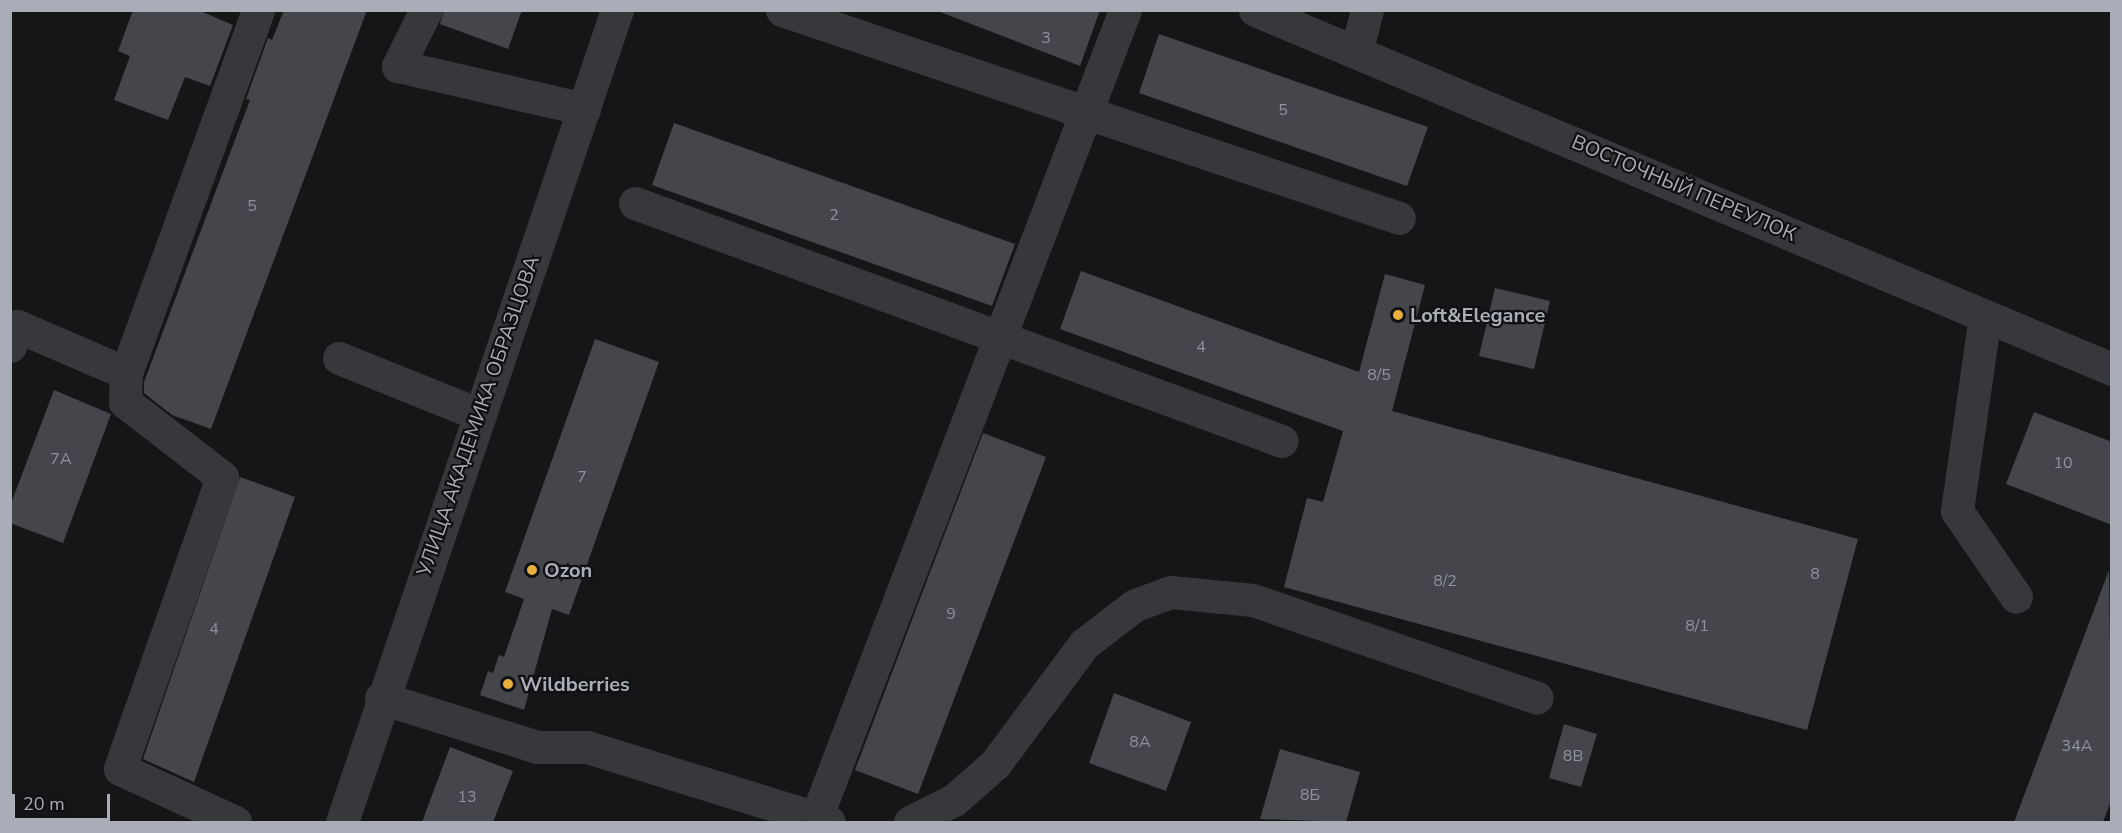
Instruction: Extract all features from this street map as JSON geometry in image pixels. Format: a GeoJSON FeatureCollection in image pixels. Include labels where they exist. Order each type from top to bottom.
{"type":"FeatureCollection","features":[{"type":"Feature","properties":{"kind":"street"},"geometry":{"type":"LineString","coordinates":[[236,822],[120,769],[222,477],[125,402],[126,373],[258,10]]}},
{"type":"Feature","properties":{"kind":"street"},"geometry":{"type":"LineString","coordinates":[[426,10],[398,66],[584,109]]}},
{"type":"Feature","properties":{"kind":"street","name":"УЛИЦА АКАДЕМИКА ОБРАЗЦОВА"},"geometry":{"type":"LineString","coordinates":[[342,822],[381,698],[617,10]]}},
{"type":"Feature","properties":{"kind":"street"},"geometry":{"type":"LineString","coordinates":[[782,10],[1399,218]]}},
{"type":"Feature","properties":{"kind":"street"},"geometry":{"type":"LineString","coordinates":[[381,698],[537,747],[587,747],[823,820],[999,340],[1125,10]]}},
{"type":"Feature","properties":{"kind":"street","name":"ВОСТОЧНЫЙ ПЕРЕУЛОК"},"geometry":{"type":"LineString","coordinates":[[1255,10],[1357,49],[2112,369]]}},
{"type":"Feature","properties":{"kind":"street"},"geometry":{"type":"LineString","coordinates":[[1357,49],[1367,10]]}},
{"type":"Feature","properties":{"kind":"street"},"geometry":{"type":"LineString","coordinates":[[635,203],[999,340],[1282,441]]}},
{"type":"Feature","properties":{"kind":"street"},"geometry":{"type":"LineString","coordinates":[[1985,316],[1957,511],[2016,597]]}},
{"type":"Feature","properties":{"kind":"street"},"geometry":{"type":"LineString","coordinates":[[10,346],[17,326],[126,373]]}},
{"type":"Feature","properties":{"kind":"street"},"geometry":{"type":"LineString","coordinates":[[339,358],[478,414]]}},
{"type":"Feature","properties":{"kind":"street"},"geometry":{"type":"LineString","coordinates":[[910,822],[954,800],[995,764],[1084,644],[1135,605],[1171,592],[1253,600],[1537,698]]}},
{"type":"Feature","properties":{"kind":"building"},"geometry":{"type":"Polygon","coordinates":[[[133,10],[198,10],[233,25],[210,86],[185,77],[168,120],[114,100],[130,56],[118,51],[133,10]]]}},
{"type":"Feature","properties":{"kind":"building"},"geometry":{"type":"Polygon","coordinates":[[[284,10],[367,10],[211,429],[172,415],[144,393],[144,382],[250,100],[246,99],[268,38],[272,40],[284,10]]]}},
{"type":"Feature","properties":{"kind":"building"},"geometry":{"type":"Polygon","coordinates":[[[444,10],[522,10],[508,49],[440,24],[444,10]]]}},
{"type":"Feature","properties":{"kind":"building"},"geometry":{"type":"Polygon","coordinates":[[[935,10],[1100,10],[1080,66],[935,10]]]}},
{"type":"Feature","properties":{"kind":"building"},"geometry":{"type":"Polygon","coordinates":[[[1159,34],[1428,127],[1407,186],[1139,93],[1159,34]]]}},
{"type":"Feature","properties":{"kind":"building"},"geometry":{"type":"Polygon","coordinates":[[[674,123],[1015,244],[992,306],[652,185],[674,123]]]}},
{"type":"Feature","properties":{"kind":"building"},"geometry":{"type":"Polygon","coordinates":[[[1081,271],[1359,372],[1385,274],[1425,285],[1392,411],[1858,539],[1807,730],[1284,587],[1307,498],[1323,502],[1343,431],[1060,329],[1081,271]]]}},
{"type":"Feature","properties":{"kind":"building"},"geometry":{"type":"Polygon","coordinates":[[[1495,288],[1550,301],[1534,369],[1479,356],[1495,288]]]}},
{"type":"Feature","properties":{"kind":"building"},"geometry":{"type":"Polygon","coordinates":[[[595,339],[659,362],[569,615],[552,609],[524,710],[480,695],[488,671],[493,673],[499,655],[504,657],[524,599],[505,592],[595,339]]]}},
{"type":"Feature","properties":{"kind":"building"},"geometry":{"type":"Polygon","coordinates":[[[54,390],[111,414],[63,543],[10,523],[10,506],[54,390]]]}},
{"type":"Feature","properties":{"kind":"building"},"geometry":{"type":"Polygon","coordinates":[[[2034,412],[2112,442],[2112,525],[2006,484],[2034,412]]]}},
{"type":"Feature","properties":{"kind":"building"},"geometry":{"type":"Polygon","coordinates":[[[983,433],[1046,457],[918,794],[855,770],[983,433]]]}},
{"type":"Feature","properties":{"kind":"building"},"geometry":{"type":"Polygon","coordinates":[[[240,477],[295,497],[194,782],[143,759],[240,477]]]}},
{"type":"Feature","properties":{"kind":"building"},"geometry":{"type":"Polygon","coordinates":[[[2109,570],[2112,799],[2103,822],[2014,822],[2109,570]]]}},
{"type":"Feature","properties":{"kind":"building"},"geometry":{"type":"Polygon","coordinates":[[[1114,693],[1191,722],[1166,791],[1089,763],[1114,693]]]}},
{"type":"Feature","properties":{"kind":"building"},"geometry":{"type":"Polygon","coordinates":[[[1564,724],[1597,734],[1581,787],[1549,778],[1564,724]]]}},
{"type":"Feature","properties":{"kind":"building"},"geometry":{"type":"Polygon","coordinates":[[[450,747],[513,771],[493,822],[422,822],[450,747]]]}},
{"type":"Feature","properties":{"kind":"building"},"geometry":{"type":"Polygon","coordinates":[[[1280,749],[1360,772],[1346,822],[1260,819],[1280,749]]]}},
{"type":"Feature","properties":{"kind":"place","name":"Loft&Elegance"},"geometry":{"type":"Point","coordinates":[1398,315]}},
{"type":"Feature","properties":{"kind":"place","name":"Ozon"},"geometry":{"type":"Point","coordinates":[532,570]}},
{"type":"Feature","properties":{"kind":"place","name":"Wildberries"},"geometry":{"type":"Point","coordinates":[508,684]}}]}
